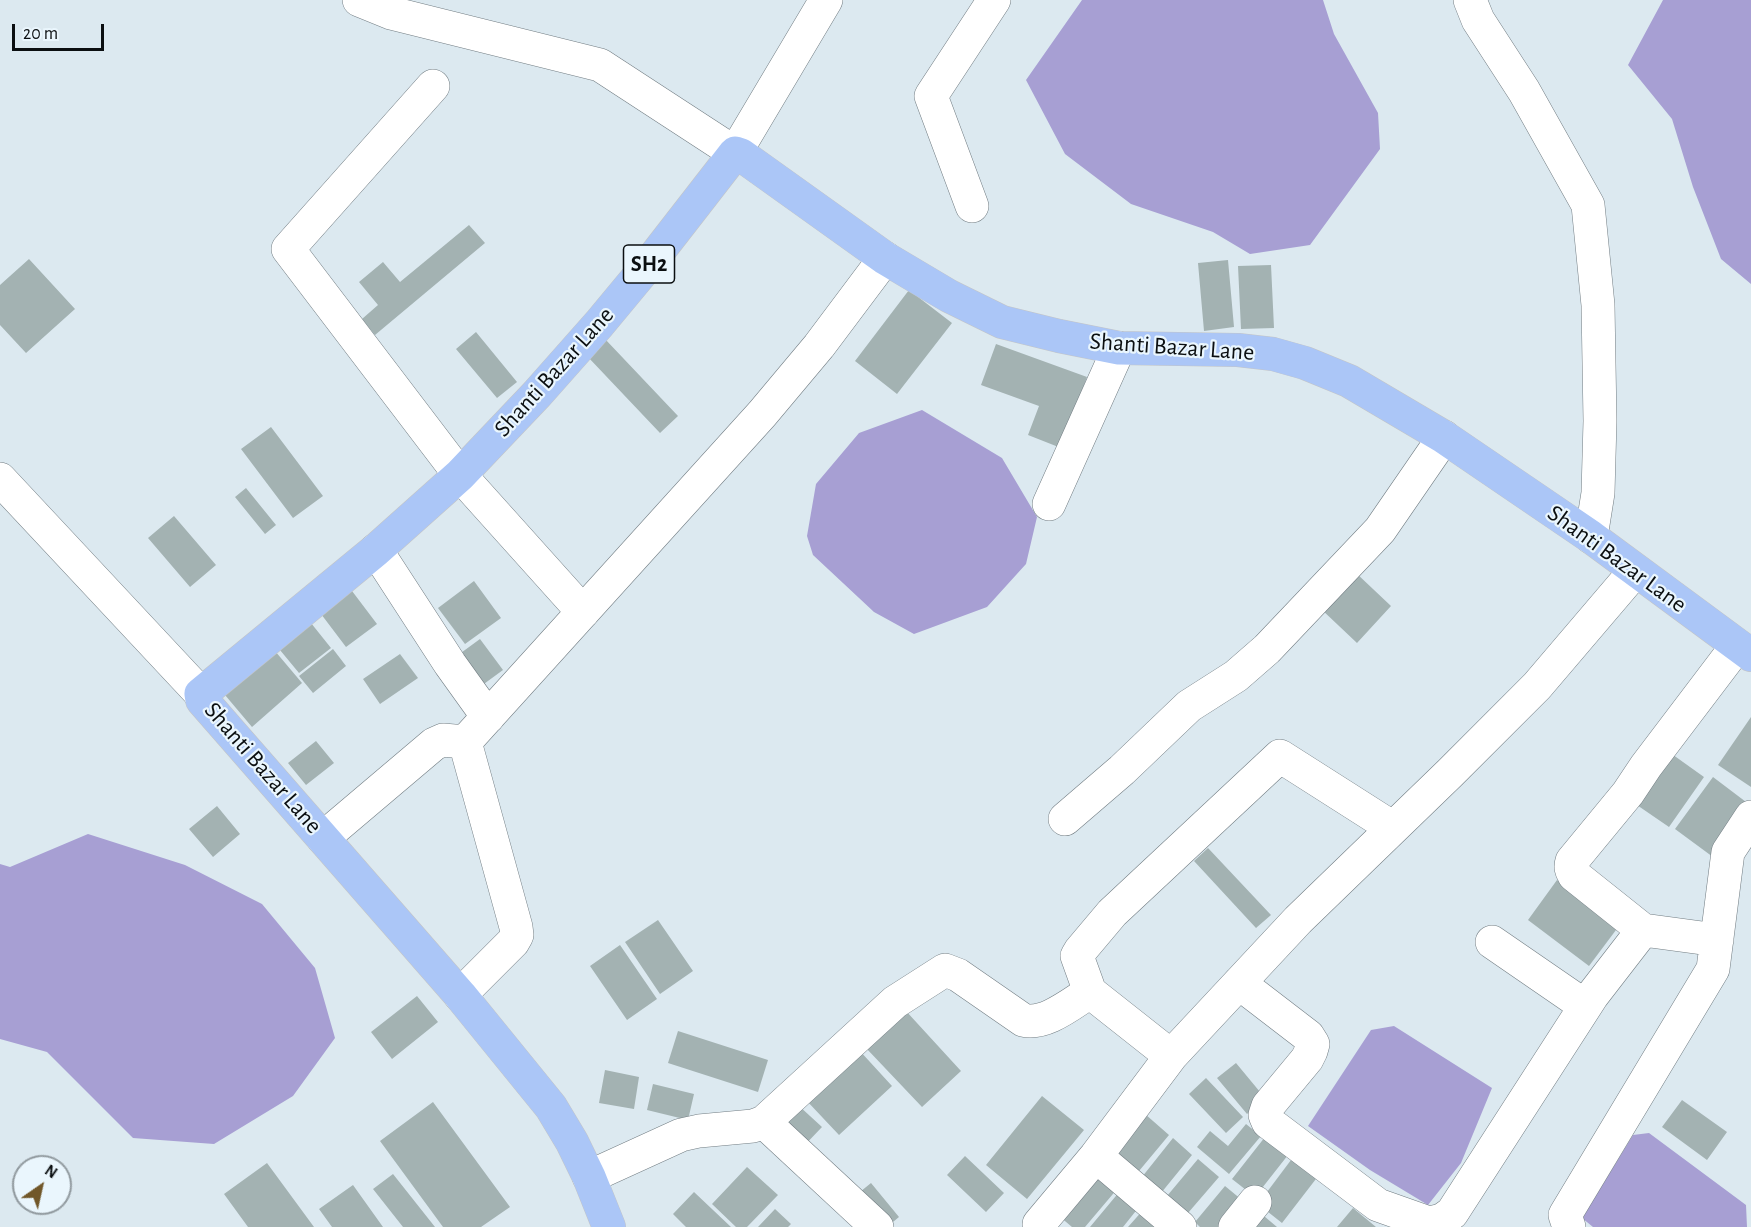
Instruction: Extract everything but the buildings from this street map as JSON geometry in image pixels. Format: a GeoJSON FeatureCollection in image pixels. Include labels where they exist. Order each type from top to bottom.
{"type":"FeatureCollection","features":[{"type":"Feature","properties":{"kind":"main road","name":"Shanti Bazar Lane"},"geometry":{"type":"LineString","coordinates":[[608,1226],[589,1177],[551,1107],[460,995],[202,700],[201,694],[376,550],[460,475],[530,402],[599,324],[735,153],[751,162],[885,258],[949,296],[1002,322],[1119,348],[1273,354],[1305,363],[1349,381],[1444,437],[1591,537],[1744,650]]}},
{"type":"Feature","properties":{"kind":"street"},"geometry":{"type":"LineString","coordinates":[[359,0],[395,6],[600,65],[735,153],[822,2]]}},
{"type":"Feature","properties":{"kind":"street"},"geometry":{"type":"LineString","coordinates":[[972,206],[931,96],[994,0]]}},
{"type":"Feature","properties":{"kind":"street"},"geometry":{"type":"LineString","coordinates":[[1470,0],[1478,20],[1524,91],[1588,205],[1598,305],[1600,421],[1598,493],[1591,537]]}},
{"type":"Feature","properties":{"kind":"street"},"geometry":{"type":"LineString","coordinates":[[433,86],[288,249],[460,475],[583,612]]}},
{"type":"Feature","properties":{"kind":"street"},"geometry":{"type":"LineString","coordinates":[[465,742],[762,414],[819,346],[885,258]]}},
{"type":"Feature","properties":{"kind":"street"},"geometry":{"type":"LineString","coordinates":[[1049,504],[1119,348]]}},
{"type":"Feature","properties":{"kind":"street"},"geometry":{"type":"LineString","coordinates":[[1065,819],[1122,770],[1190,706],[1236,676],[1267,649],[1380,530],[1444,437]]}},
{"type":"Feature","properties":{"kind":"street"},"geometry":{"type":"LineString","coordinates":[[0,479],[201,694]]}},
{"type":"Feature","properties":{"kind":"street"},"geometry":{"type":"LineString","coordinates":[[376,550],[450,664],[488,717]]}},
{"type":"Feature","properties":{"kind":"street"},"geometry":{"type":"LineString","coordinates":[[1039,1224],[1096,1156],[1171,1056],[1298,920],[1537,686],[1635,571]]}},
{"type":"Feature","properties":{"kind":"street"},"geometry":{"type":"LineString","coordinates":[[1717,940],[1643,930],[1574,875],[1570,869],[1572,861],[1628,793],[1646,766],[1744,650]]}},
{"type":"Feature","properties":{"kind":"street"},"geometry":{"type":"LineString","coordinates":[[323,838],[434,744],[443,740],[465,742]]}},
{"type":"Feature","properties":{"kind":"street"},"geometry":{"type":"LineString","coordinates":[[460,995],[513,942],[517,934],[465,742]]}},
{"type":"Feature","properties":{"kind":"street"},"geometry":{"type":"LineString","coordinates":[[1171,1056],[1090,992],[1077,956],[1112,913],[1280,756],[1393,828]]}},
{"type":"Feature","properties":{"kind":"street"},"geometry":{"type":"LineString","coordinates":[[1569,1227],[1565,1215],[1713,969],[1728,852],[1751,817]]}},
{"type":"Feature","properties":{"kind":"street"},"geometry":{"type":"LineString","coordinates":[[1239,983],[1308,1036],[1313,1044],[1307,1059],[1268,1106],[1265,1115],[1268,1122],[1378,1205],[1429,1223],[1442,1220],[1452,1213],[1592,996],[1643,930]]}},
{"type":"Feature","properties":{"kind":"street"},"geometry":{"type":"LineString","coordinates":[[1492,942],[1586,1006]]}},
{"type":"Feature","properties":{"kind":"street"},"geometry":{"type":"LineString","coordinates":[[589,1177],[681,1135],[753,1126],[764,1122],[895,1002],[945,970],[958,975],[1023,1020],[1030,1022],[1044,1020],[1090,992]]}},
{"type":"Feature","properties":{"kind":"street"},"geometry":{"type":"LineString","coordinates":[[764,1122],[877,1227]]}},
{"type":"Feature","properties":{"kind":"street"},"geometry":{"type":"LineString","coordinates":[[1096,1156],[1180,1227]]}},
{"type":"Feature","properties":{"kind":"street"},"geometry":{"type":"LineString","coordinates":[[1235,1227],[1256,1202]]}},
{"type":"Feature","properties":{"kind":"shaded area"},"geometry":{"type":"Polygon","coordinates":[[[1082,0],[1323,0],[1334,34],[1378,113],[1380,149],[1310,245],[1250,254],[1213,232],[1131,204],[1065,154],[1026,80],[1082,0]]]}},
{"type":"Feature","properties":{"kind":"shaded area"},"geometry":{"type":"Polygon","coordinates":[[[1663,0],[1751,0],[1751,284],[1721,259],[1693,187],[1672,119],[1628,65],[1663,0]]]}},
{"type":"Feature","properties":{"kind":"shaded area"},"geometry":{"type":"Polygon","coordinates":[[[922,410],[1002,458],[1037,517],[1026,564],[987,607],[914,634],[874,612],[813,555],[807,536],[816,484],[859,433],[922,410]]]}},
{"type":"Feature","properties":{"kind":"shaded area"},"geometry":{"type":"Polygon","coordinates":[[[88,834],[185,865],[262,904],[315,968],[335,1038],[293,1096],[214,1144],[133,1138],[47,1052],[0,1039],[0,864],[10,867],[88,834]]]}},
{"type":"Feature","properties":{"kind":"shaded area"},"geometry":{"type":"Polygon","coordinates":[[[1394,1026],[1492,1088],[1461,1163],[1428,1205],[1370,1170],[1308,1126],[1371,1030],[1394,1026]]]}},
{"type":"Feature","properties":{"kind":"shaded area"},"geometry":{"type":"Polygon","coordinates":[[[1649,1133],[1746,1205],[1747,1227],[1593,1227],[1582,1218],[1633,1135],[1649,1133]]]}}]}
